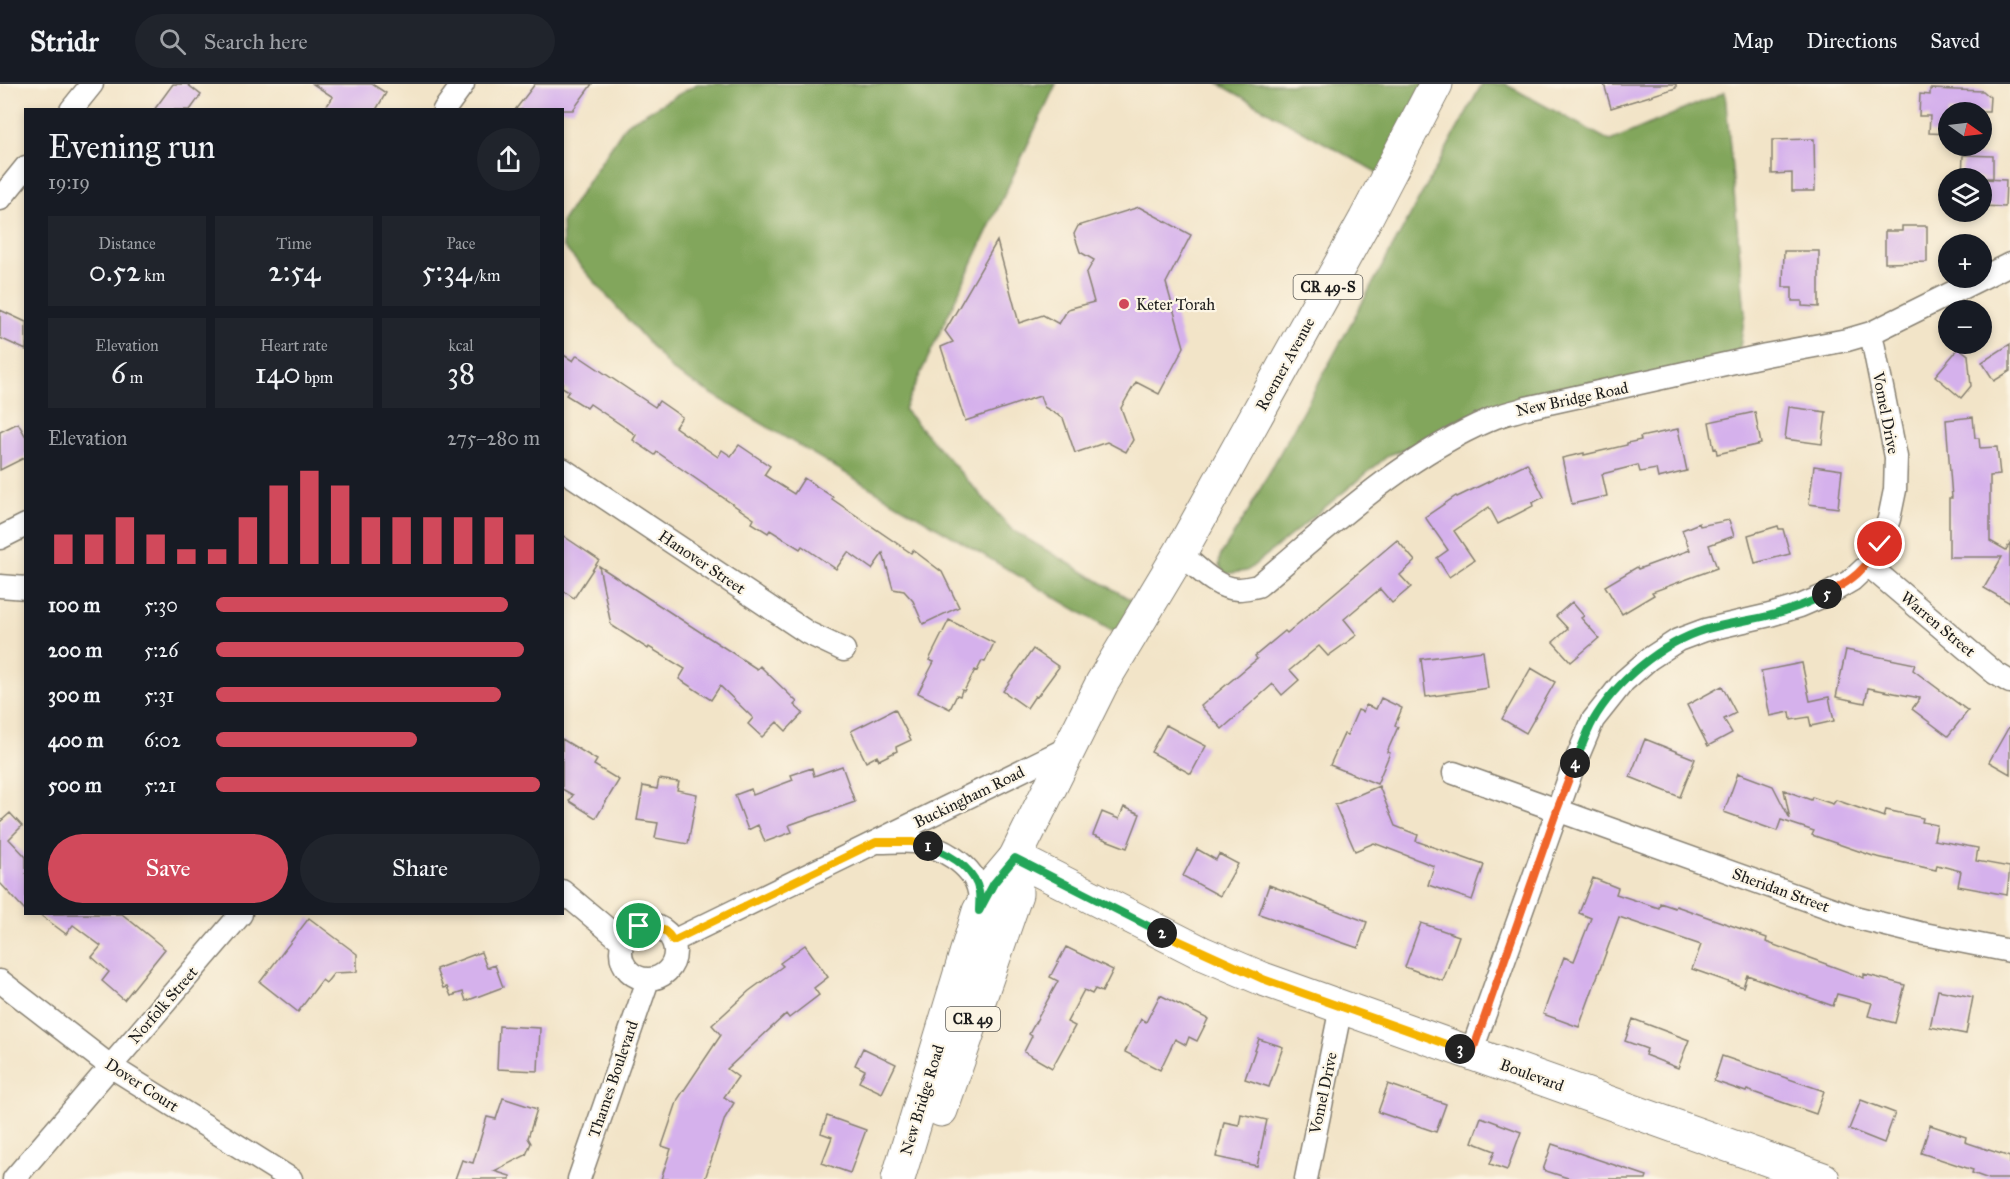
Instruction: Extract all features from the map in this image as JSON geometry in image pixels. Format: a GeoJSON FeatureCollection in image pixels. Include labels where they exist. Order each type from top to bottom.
{"type":"FeatureCollection","features":[{"type":"Feature","properties":{"kind":"main road","name":"Roemer Avenue"},"geometry":{"type":"LineString","coordinates":[[1070,747],[1102,683],[1180,552],[1365,220],[1436,84]]}},
{"type":"Feature","properties":{"kind":"main road","name":"New Bridge Road"},"geometry":{"type":"LineString","coordinates":[[898,1179],[979,911],[994,883],[1015,858],[1070,747]]}},
{"type":"Feature","properties":{"kind":"main road","name":"New Bridge Road"},"geometry":{"type":"LineString","coordinates":[[917,1179],[1017,894],[1015,858]]}},
{"type":"Feature","properties":{"kind":"main road","name":"Boulevard"},"geometry":{"type":"LineString","coordinates":[[1015,858],[1202,953],[1263,979],[1823,1179]]}},
{"type":"Feature","properties":{"kind":"street"},"geometry":{"type":"LineString","coordinates":[[73,108],[92,84]]}},
{"type":"Feature","properties":{"kind":"street"},"geometry":{"type":"LineString","coordinates":[[445,108],[463,84]]}},
{"type":"Feature","properties":{"kind":"street"},"geometry":{"type":"LineString","coordinates":[[0,199],[24,169]]}},
{"type":"Feature","properties":{"kind":"street","name":"New Bridge Road"},"geometry":{"type":"LineString","coordinates":[[1180,552],[1218,583],[1240,589],[1258,586],[1394,474],[1428,451],[1492,418],[1526,408],[1871,333],[2010,264]]}},
{"type":"Feature","properties":{"kind":"street","name":"Vomel Drive"},"geometry":{"type":"LineString","coordinates":[[1472,1053],[1557,810],[1593,720],[1624,681],[1649,659],[1678,640],[1705,630],[1800,606],[1852,580],[1868,565],[1880,544],[1889,519],[1895,490],[1896,457],[1871,333]]}},
{"type":"Feature","properties":{"kind":"street","name":"Hanover Street"},"geometry":{"type":"LineString","coordinates":[[564,470],[808,633],[844,650]]}},
{"type":"Feature","properties":{"kind":"street"},"geometry":{"type":"LineString","coordinates":[[2,536],[24,526]]}},
{"type":"Feature","properties":{"kind":"street","name":"Warren Street"},"geometry":{"type":"LineString","coordinates":[[1868,565],[1995,673],[2010,682]]}},
{"type":"Feature","properties":{"kind":"street"},"geometry":{"type":"LineString","coordinates":[[0,586],[24,588]]}},
{"type":"Feature","properties":{"kind":"street","name":"Buckingham Road"},"geometry":{"type":"LineString","coordinates":[[673,941],[1070,747]]}},
{"type":"Feature","properties":{"kind":"street","name":"Sheridan Street"},"geometry":{"type":"LineString","coordinates":[[1454,773],[1858,918],[2010,951]]}},
{"type":"Feature","properties":{"kind":"street"},"geometry":{"type":"LineString","coordinates":[[876,842],[925,844],[956,860],[967,869],[979,891],[979,911]]}},
{"type":"Feature","properties":{"kind":"street"},"geometry":{"type":"LineString","coordinates":[[564,893],[623,942]]}},
{"type":"Feature","properties":{"kind":"street","name":"Norfolk Street"},"geometry":{"type":"LineString","coordinates":[[14,1179],[240,915]]}},
{"type":"Feature","properties":{"kind":"street"},"geometry":{"type":"LineString","coordinates":[[639,926],[657,926],[666,931],[673,941],[675,956],[672,965],[660,977],[648,980],[635,977],[623,964],[621,956],[623,942],[630,931],[639,926]]}},
{"type":"Feature","properties":{"kind":"street","name":"Thames Boulevard"},"geometry":{"type":"LineString","coordinates":[[579,1179],[648,980]]}},
{"type":"Feature","properties":{"kind":"street","name":"Dover Court"},"geometry":{"type":"LineString","coordinates":[[0,981],[110,1066],[291,1179]]}},
{"type":"Feature","properties":{"kind":"street","name":"Vomel Drive"},"geometry":{"type":"LineString","coordinates":[[1306,1179],[1341,1007]]}},
{"type":"Feature","properties":{"kind":"green space"},"geometry":{"type":"Polygon","coordinates":[[[697,84],[1056,84],[904,409],[1012,530],[1145,608],[1127,640],[673,371],[564,247],[564,218],[626,124],[697,84]]]}},
{"type":"Feature","properties":{"kind":"green space"},"geometry":{"type":"Polygon","coordinates":[[[1219,84],[1436,84],[1387,178],[1219,84]]]}},
{"type":"Feature","properties":{"kind":"green space"},"geometry":{"type":"Polygon","coordinates":[[[1482,84],[1505,84],[1610,141],[1725,92],[1745,313],[1738,361],[1492,418],[1389,455],[1247,571],[1225,574],[1219,565],[1220,556],[1246,515],[1482,84]]]}},
{"type":"Feature","properties":{"kind":"building"},"geometry":{"type":"Polygon","coordinates":[[[173,84],[187,84],[201,95],[191,108],[155,108],[173,84]]]}},
{"type":"Feature","properties":{"kind":"building"},"geometry":{"type":"Polygon","coordinates":[[[313,84],[372,84],[386,93],[377,108],[325,108],[333,97],[313,84]]]}},
{"type":"Feature","properties":{"kind":"building"},"geometry":{"type":"Polygon","coordinates":[[[535,84],[592,84],[573,110],[517,108],[535,84]]]}},
{"type":"Feature","properties":{"kind":"building"},"geometry":{"type":"Polygon","coordinates":[[[1604,84],[1676,84],[1676,88],[1611,108],[1604,84]]]}},
{"type":"Feature","properties":{"kind":"building"},"geometry":{"type":"Polygon","coordinates":[[[1930,89],[1983,91],[1990,97],[1990,102],[1938,102],[1938,133],[1929,133],[1930,116],[1919,116],[1920,94],[1930,95],[1930,89]]]}},
{"type":"Feature","properties":{"kind":"building"},"geometry":{"type":"Polygon","coordinates":[[[1814,139],[1815,191],[1792,191],[1792,173],[1772,174],[1772,140],[1814,139]]]}},
{"type":"Feature","properties":{"kind":"building"},"geometry":{"type":"Polygon","coordinates":[[[1963,156],[1993,156],[1993,178],[1992,168],[1962,168],[1963,156]]]}},
{"type":"Feature","properties":{"kind":"building"},"geometry":{"type":"Polygon","coordinates":[[[1992,179],[2006,180],[2005,207],[1992,206],[1992,179]]]}},
{"type":"Feature","properties":{"kind":"building"},"geometry":{"type":"Polygon","coordinates":[[[1139,207],[1191,235],[1166,283],[1184,347],[1159,394],[1136,382],[1121,408],[1133,440],[1126,452],[1107,442],[1075,453],[1063,418],[1044,407],[1040,396],[965,421],[941,347],[953,342],[945,331],[997,241],[1019,323],[1043,315],[1059,324],[1068,309],[1094,302],[1086,274],[1094,260],[1080,252],[1074,234],[1078,226],[1139,207]]]}},
{"type":"Feature","properties":{"kind":"building"},"geometry":{"type":"Polygon","coordinates":[[[1902,226],[1927,226],[1927,262],[1885,263],[1885,231],[1902,231],[1902,226]]]}},
{"type":"Feature","properties":{"kind":"building"},"geometry":{"type":"Polygon","coordinates":[[[1784,251],[1819,251],[1819,307],[1802,306],[1802,301],[1792,301],[1792,287],[1783,287],[1784,251]]]}},
{"type":"Feature","properties":{"kind":"building"},"geometry":{"type":"Polygon","coordinates":[[[0,310],[24,321],[24,349],[0,338],[0,310]]]}},
{"type":"Feature","properties":{"kind":"building"},"geometry":{"type":"Polygon","coordinates":[[[2010,344],[2010,371],[1994,381],[1982,362],[2010,344]]]}},
{"type":"Feature","properties":{"kind":"building"},"geometry":{"type":"Polygon","coordinates":[[[1954,354],[1968,355],[1971,386],[1961,398],[1935,376],[1954,354]]]}},
{"type":"Feature","properties":{"kind":"building"},"geometry":{"type":"Polygon","coordinates":[[[564,355],[573,361],[577,355],[655,407],[659,401],[682,417],[675,427],[718,457],[722,450],[731,456],[739,445],[770,466],[764,475],[794,494],[804,478],[911,553],[913,550],[942,572],[959,607],[923,624],[913,601],[904,591],[893,589],[883,553],[872,569],[848,552],[836,569],[802,546],[800,549],[770,530],[768,533],[752,523],[754,519],[657,452],[655,455],[633,440],[636,435],[590,404],[587,408],[566,395],[569,391],[564,388],[564,355]]]}},
{"type":"Feature","properties":{"kind":"building"},"geometry":{"type":"Polygon","coordinates":[[[1789,407],[1826,412],[1822,444],[1785,439],[1789,407]]]}},
{"type":"Feature","properties":{"kind":"building"},"geometry":{"type":"Polygon","coordinates":[[[1755,412],[1761,444],[1717,454],[1709,422],[1755,412]]]}},
{"type":"Feature","properties":{"kind":"building"},"geometry":{"type":"Polygon","coordinates":[[[1973,417],[1975,438],[1979,438],[1980,448],[1997,447],[2000,475],[1990,476],[1990,541],[2006,550],[2010,543],[2010,603],[1984,588],[2002,557],[1949,557],[1949,498],[1952,498],[1946,420],[1973,417]]]}},
{"type":"Feature","properties":{"kind":"building"},"geometry":{"type":"Polygon","coordinates":[[[18,423],[24,434],[24,458],[0,470],[0,432],[18,423]]]}},
{"type":"Feature","properties":{"kind":"building"},"geometry":{"type":"Polygon","coordinates":[[[1678,429],[1687,471],[1658,478],[1656,469],[1640,472],[1638,465],[1602,474],[1607,496],[1572,504],[1562,458],[1627,445],[1627,443],[1641,440],[1640,437],[1678,429]]]}},
{"type":"Feature","properties":{"kind":"building"},"geometry":{"type":"Polygon","coordinates":[[[1527,463],[1544,497],[1532,503],[1533,506],[1498,524],[1489,507],[1454,531],[1474,560],[1449,577],[1437,558],[1448,550],[1425,517],[1456,496],[1527,463]]]}},
{"type":"Feature","properties":{"kind":"building"},"geometry":{"type":"Polygon","coordinates":[[[1814,466],[1842,470],[1838,508],[1809,504],[1814,466]]]}},
{"type":"Feature","properties":{"kind":"building"},"geometry":{"type":"Polygon","coordinates":[[[1729,520],[1734,536],[1709,545],[1717,568],[1652,592],[1654,595],[1622,614],[1605,586],[1637,567],[1638,569],[1690,550],[1682,530],[1699,523],[1700,526],[1729,520]]]}},
{"type":"Feature","properties":{"kind":"building"},"geometry":{"type":"Polygon","coordinates":[[[1778,526],[1779,529],[1783,529],[1790,554],[1755,563],[1748,535],[1778,526]]]}},
{"type":"Feature","properties":{"kind":"building"},"geometry":{"type":"Polygon","coordinates":[[[564,536],[599,560],[574,598],[564,591],[564,536]]]}},
{"type":"Feature","properties":{"kind":"building"},"geometry":{"type":"Polygon","coordinates":[[[1397,540],[1415,561],[1400,575],[1411,587],[1392,603],[1380,589],[1344,619],[1357,635],[1328,656],[1319,646],[1290,670],[1299,680],[1282,695],[1273,684],[1222,729],[1201,706],[1257,659],[1255,656],[1285,631],[1287,633],[1397,540]]]}},
{"type":"Feature","properties":{"kind":"building"},"geometry":{"type":"Polygon","coordinates":[[[599,566],[757,669],[760,666],[797,702],[794,705],[803,713],[786,731],[777,722],[762,737],[748,724],[753,718],[720,686],[711,700],[679,679],[685,669],[611,625],[599,566]]]}},
{"type":"Feature","properties":{"kind":"building"},"geometry":{"type":"Polygon","coordinates":[[[1572,602],[1584,616],[1581,618],[1599,638],[1571,662],[1553,642],[1568,629],[1556,616],[1572,602]]]}},
{"type":"Feature","properties":{"kind":"building"},"geometry":{"type":"Polygon","coordinates":[[[949,620],[994,643],[985,662],[982,661],[977,671],[975,670],[964,691],[962,690],[960,696],[957,695],[950,709],[918,693],[934,662],[929,660],[949,620]]]}},
{"type":"Feature","properties":{"kind":"building"},"geometry":{"type":"Polygon","coordinates":[[[1033,649],[1059,667],[1027,708],[1003,691],[1033,649]]]}},
{"type":"Feature","properties":{"kind":"building"},"geometry":{"type":"Polygon","coordinates":[[[1846,650],[1915,664],[1913,670],[1968,711],[1948,736],[1912,709],[1920,698],[1868,688],[1865,703],[1836,697],[1846,650]]]}},
{"type":"Feature","properties":{"kind":"building"},"geometry":{"type":"Polygon","coordinates":[[[1483,651],[1488,688],[1426,697],[1421,659],[1483,651]]]}},
{"type":"Feature","properties":{"kind":"building"},"geometry":{"type":"Polygon","coordinates":[[[1802,663],[1810,701],[1829,697],[1834,721],[1811,726],[1809,717],[1791,720],[1790,712],[1770,716],[1761,671],[1802,663]]]}},
{"type":"Feature","properties":{"kind":"building"},"geometry":{"type":"Polygon","coordinates":[[[1531,668],[1555,682],[1526,733],[1502,719],[1531,668]]]}},
{"type":"Feature","properties":{"kind":"building"},"geometry":{"type":"Polygon","coordinates":[[[1722,686],[1736,713],[1724,719],[1732,733],[1708,746],[1687,705],[1722,686]]]}},
{"type":"Feature","properties":{"kind":"building"},"geometry":{"type":"Polygon","coordinates":[[[1381,698],[1402,708],[1395,725],[1398,727],[1387,752],[1390,753],[1377,784],[1330,765],[1358,710],[1363,712],[1366,705],[1376,709],[1381,698]]]}},
{"type":"Feature","properties":{"kind":"building"},"geometry":{"type":"Polygon","coordinates":[[[895,709],[911,740],[896,747],[897,751],[879,760],[877,756],[866,762],[851,731],[895,709]]]}},
{"type":"Feature","properties":{"kind":"building"},"geometry":{"type":"Polygon","coordinates":[[[1166,725],[1206,746],[1191,774],[1151,752],[1166,725]]]}},
{"type":"Feature","properties":{"kind":"building"},"geometry":{"type":"Polygon","coordinates":[[[2010,725],[2010,774],[1989,762],[2010,725]]]}},
{"type":"Feature","properties":{"kind":"building"},"geometry":{"type":"Polygon","coordinates":[[[1645,739],[1695,759],[1680,797],[1630,777],[1645,739]]]}},
{"type":"Feature","properties":{"kind":"building"},"geometry":{"type":"Polygon","coordinates":[[[564,740],[597,760],[594,765],[619,780],[596,818],[569,801],[573,795],[564,790],[564,740]]]}},
{"type":"Feature","properties":{"kind":"building"},"geometry":{"type":"Polygon","coordinates":[[[842,766],[855,802],[789,825],[792,832],[765,842],[758,825],[748,830],[735,795],[751,789],[753,795],[793,780],[791,775],[812,768],[814,776],[842,766]]]}},
{"type":"Feature","properties":{"kind":"building"},"geometry":{"type":"Polygon","coordinates":[[[1738,773],[1773,786],[1790,819],[1784,790],[1811,800],[1812,797],[1833,804],[1836,800],[1884,817],[1886,810],[1923,818],[1922,822],[1937,825],[1934,840],[1978,848],[1976,861],[2010,867],[2007,895],[1958,886],[1961,871],[1937,865],[1936,870],[1873,856],[1812,835],[1814,831],[1781,820],[1777,831],[1724,812],[1738,773]]]}},
{"type":"Feature","properties":{"kind":"building"},"geometry":{"type":"Polygon","coordinates":[[[659,779],[679,782],[677,790],[697,794],[688,844],[655,838],[658,823],[637,820],[643,786],[657,789],[659,779]]]}},
{"type":"Feature","properties":{"kind":"building"},"geometry":{"type":"Polygon","coordinates":[[[1379,786],[1395,826],[1418,835],[1416,841],[1484,865],[1472,900],[1428,885],[1434,866],[1374,843],[1355,851],[1335,805],[1379,786]]]}},
{"type":"Feature","properties":{"kind":"building"},"geometry":{"type":"Polygon","coordinates":[[[1124,807],[1140,814],[1127,848],[1093,835],[1102,812],[1119,819],[1124,807]]]}},
{"type":"Feature","properties":{"kind":"building"},"geometry":{"type":"Polygon","coordinates":[[[10,813],[22,826],[9,839],[24,855],[24,909],[0,883],[0,822],[10,813]]]}},
{"type":"Feature","properties":{"kind":"building"},"geometry":{"type":"Polygon","coordinates":[[[1197,849],[1216,860],[1219,854],[1238,864],[1220,896],[1183,876],[1197,849]]]}},
{"type":"Feature","properties":{"kind":"building"},"geometry":{"type":"Polygon","coordinates":[[[1593,878],[1618,888],[1616,894],[1659,908],[1660,903],[1675,908],[1676,906],[1767,938],[1766,942],[1864,978],[1864,974],[1905,985],[1895,1023],[1868,1016],[1872,1003],[1837,994],[1833,1006],[1747,975],[1743,987],[1692,969],[1701,945],[1619,917],[1579,1027],[1543,1014],[1564,957],[1574,961],[1591,918],[1579,913],[1593,878]]]}},
{"type":"Feature","properties":{"kind":"building"},"geometry":{"type":"Polygon","coordinates":[[[1269,885],[1367,922],[1358,948],[1259,914],[1269,885]]]}},
{"type":"Feature","properties":{"kind":"building"},"geometry":{"type":"Polygon","coordinates":[[[40,915],[123,915],[165,949],[124,1000],[102,981],[109,972],[92,957],[101,946],[73,925],[66,934],[40,915]]]}},
{"type":"Feature","properties":{"kind":"building"},"geometry":{"type":"Polygon","coordinates":[[[309,918],[357,954],[357,972],[334,973],[326,983],[322,980],[298,1012],[260,982],[309,918]]]}},
{"type":"Feature","properties":{"kind":"building"},"geometry":{"type":"Polygon","coordinates":[[[1421,923],[1459,936],[1443,981],[1405,967],[1421,923]]]}},
{"type":"Feature","properties":{"kind":"building"},"geometry":{"type":"Polygon","coordinates":[[[805,945],[828,977],[814,988],[819,995],[789,1018],[786,1014],[727,1069],[738,1077],[724,1097],[734,1103],[725,1118],[705,1179],[661,1179],[671,1149],[662,1146],[678,1099],[721,1035],[712,1025],[749,991],[783,966],[780,963],[805,945]]]}},
{"type":"Feature","properties":{"kind":"building"},"geometry":{"type":"Polygon","coordinates":[[[1066,947],[1113,970],[1102,992],[1095,989],[1092,994],[1084,990],[1067,1022],[1075,1026],[1052,1068],[1024,1052],[1032,1036],[1029,1034],[1058,981],[1050,977],[1066,947]]]}},
{"type":"Feature","properties":{"kind":"building"},"geometry":{"type":"Polygon","coordinates":[[[481,952],[487,968],[495,965],[503,987],[466,1001],[463,992],[451,996],[447,987],[443,988],[436,969],[481,952]]]}},
{"type":"Feature","properties":{"kind":"building"},"geometry":{"type":"Polygon","coordinates":[[[1938,990],[1973,997],[1966,1034],[1930,1027],[1938,990]]]}},
{"type":"Feature","properties":{"kind":"building"},"geometry":{"type":"Polygon","coordinates":[[[1160,995],[1208,1019],[1197,1041],[1189,1037],[1186,1045],[1175,1039],[1160,1070],[1125,1052],[1141,1019],[1146,1022],[1160,995]]]}},
{"type":"Feature","properties":{"kind":"building"},"geometry":{"type":"Polygon","coordinates":[[[1633,1019],[1689,1040],[1678,1068],[1645,1055],[1647,1049],[1625,1041],[1633,1019]]]}},
{"type":"Feature","properties":{"kind":"building"},"geometry":{"type":"Polygon","coordinates":[[[499,1026],[540,1028],[538,1071],[497,1069],[499,1026]]]}},
{"type":"Feature","properties":{"kind":"building"},"geometry":{"type":"Polygon","coordinates":[[[1259,1039],[1283,1047],[1269,1087],[1245,1079],[1259,1039]]]}},
{"type":"Feature","properties":{"kind":"building"},"geometry":{"type":"Polygon","coordinates":[[[863,1048],[896,1064],[882,1093],[859,1082],[865,1070],[855,1065],[863,1048]]]}},
{"type":"Feature","properties":{"kind":"building"},"geometry":{"type":"Polygon","coordinates":[[[1722,1056],[1824,1091],[1816,1114],[1714,1081],[1722,1056]]]}},
{"type":"Feature","properties":{"kind":"building"},"geometry":{"type":"Polygon","coordinates":[[[1388,1084],[1446,1104],[1436,1132],[1378,1112],[1388,1084]]]}},
{"type":"Feature","properties":{"kind":"building"},"geometry":{"type":"Polygon","coordinates":[[[503,1098],[537,1109],[528,1138],[531,1143],[526,1155],[494,1171],[510,1176],[510,1179],[455,1179],[462,1160],[473,1163],[487,1117],[496,1119],[503,1098]]]}},
{"type":"Feature","properties":{"kind":"building"},"geometry":{"type":"Polygon","coordinates":[[[1861,1100],[1895,1113],[1884,1143],[1849,1129],[1861,1100]]]}},
{"type":"Feature","properties":{"kind":"building"},"geometry":{"type":"Polygon","coordinates":[[[1241,1114],[1267,1120],[1257,1166],[1216,1157],[1224,1122],[1239,1125],[1241,1114]]]}},
{"type":"Feature","properties":{"kind":"building"},"geometry":{"type":"Polygon","coordinates":[[[827,1116],[866,1130],[850,1173],[822,1163],[832,1137],[821,1133],[827,1116]]]}},
{"type":"Feature","properties":{"kind":"building"},"geometry":{"type":"Polygon","coordinates":[[[1481,1117],[1521,1132],[1507,1170],[1490,1164],[1495,1151],[1472,1142],[1481,1117]]]}},
{"type":"Feature","properties":{"kind":"building"},"geometry":{"type":"Polygon","coordinates":[[[1930,1125],[1966,1137],[1965,1142],[2010,1157],[2010,1179],[1989,1179],[1972,1173],[1973,1170],[1921,1153],[1930,1125]]]}},
{"type":"Feature","properties":{"kind":"building"},"geometry":{"type":"Polygon","coordinates":[[[1552,1144],[1647,1176],[1646,1179],[1571,1179],[1543,1170],[1552,1144]]]}},
{"type":"Feature","properties":{"kind":"place","name":"Keter Torah"},"geometry":{"type":"Point","coordinates":[1124,304]}},
{"type":"Feature","properties":{"kind":"route"},"geometry":{"type":"LineString","coordinates":[[639,926],[657,926],[666,931],[673,941],[876,842],[912,842],[940,850],[967,869],[979,891],[979,911],[994,883],[1015,858],[1123,915],[1202,953],[1263,979],[1472,1053],[1572,770],[1593,720],[1624,681],[1649,659],[1678,640],[1705,630],[1800,606],[1828,594],[1852,580],[1868,565],[1880,544]]}}]}
